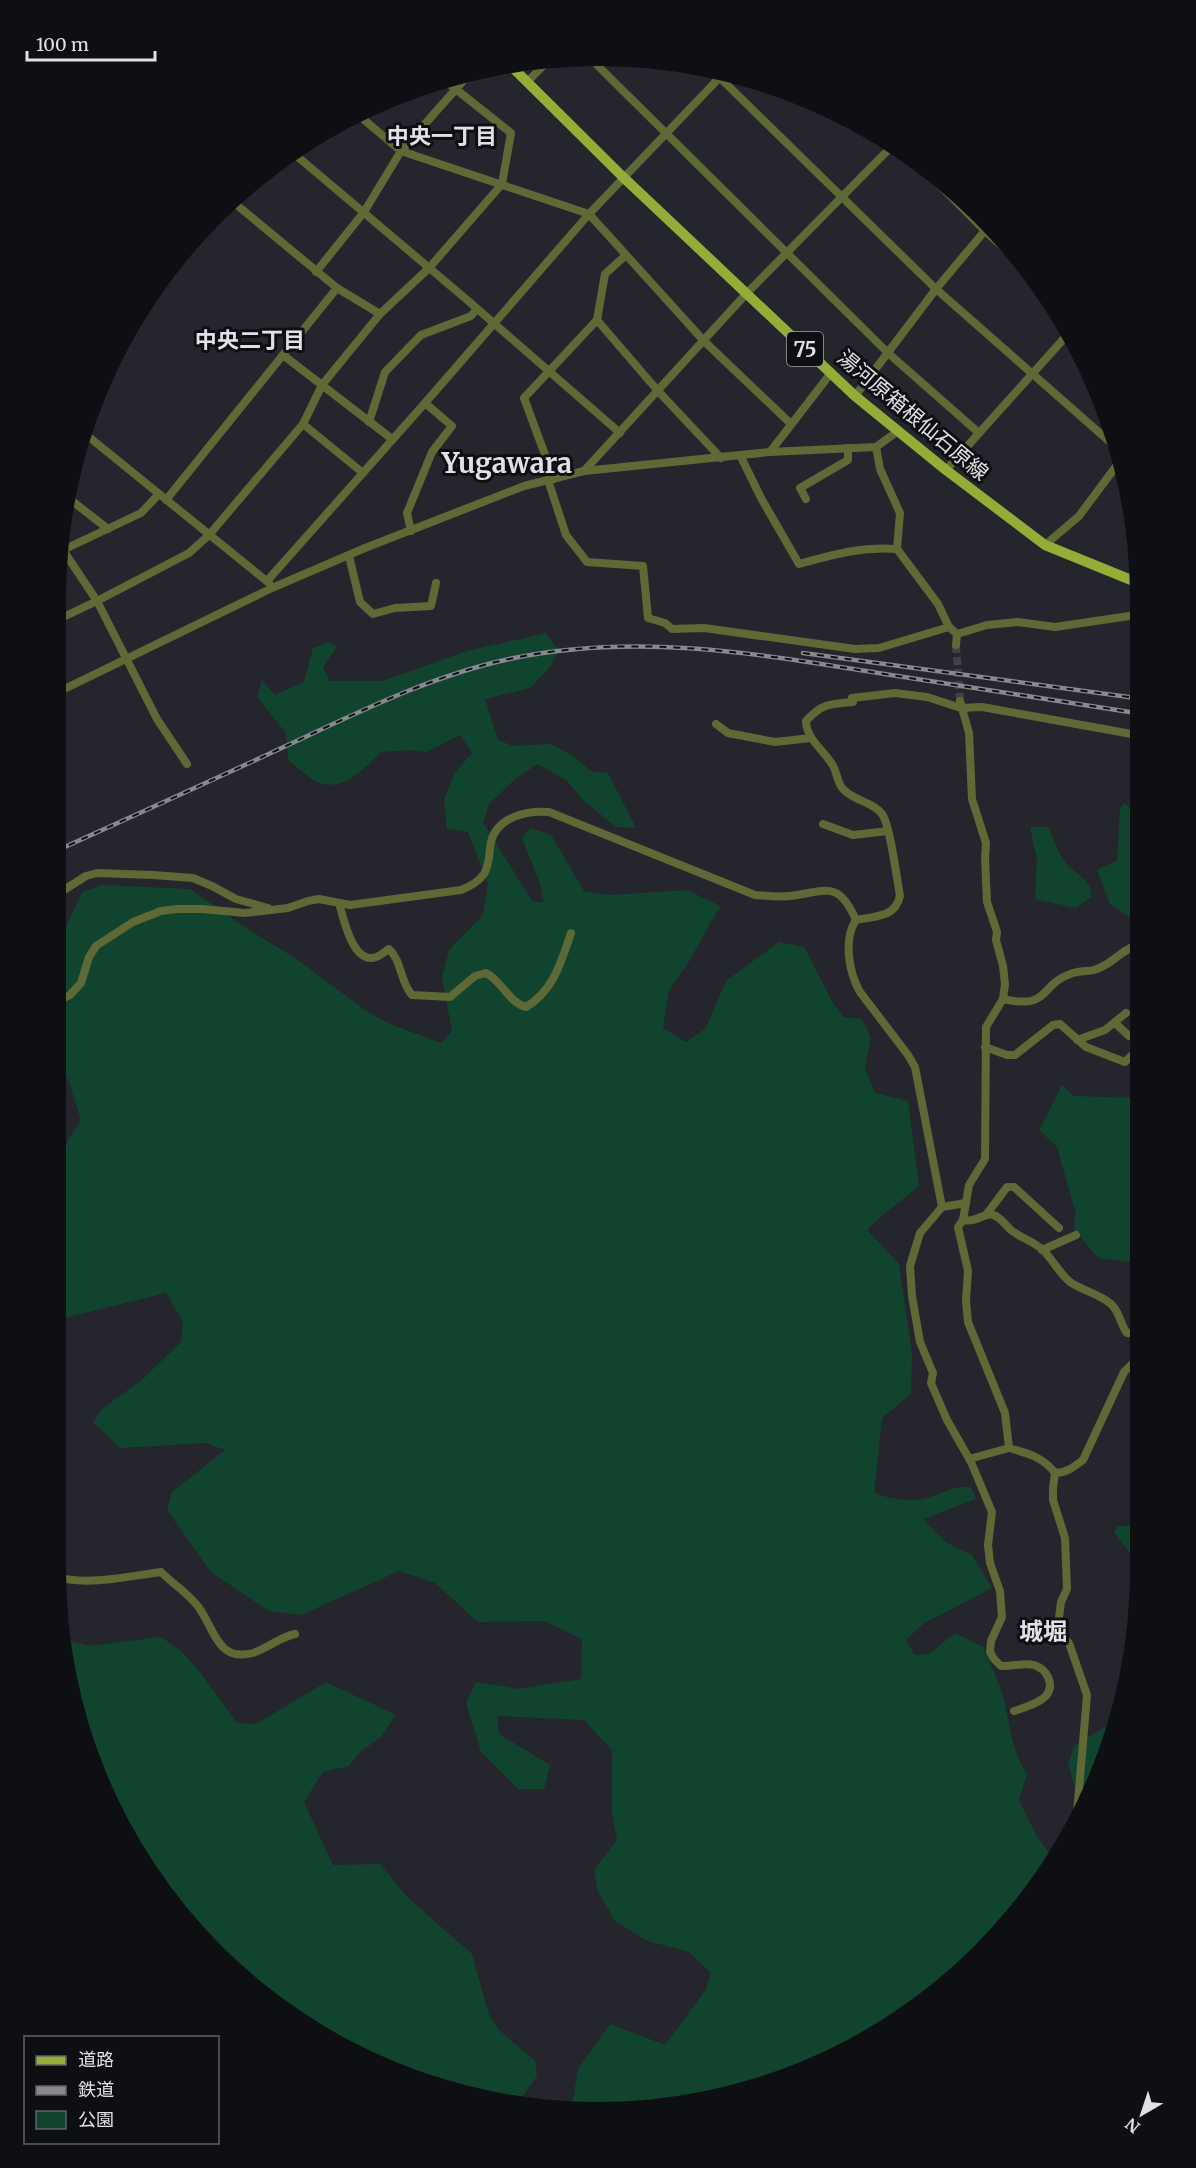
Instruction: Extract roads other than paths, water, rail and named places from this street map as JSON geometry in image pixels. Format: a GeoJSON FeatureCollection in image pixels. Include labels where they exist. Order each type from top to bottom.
{"type":"FeatureCollection","features":[{"type":"Feature","properties":{"kind":"main road","name":"湯河原箱根仙石原線"},"geometry":{"type":"LineString","coordinates":[[518,73],[623,177],[855,396],[946,470],[1045,545],[1129,579]]}},
{"type":"Feature","properties":{"kind":"street"},"geometry":{"type":"LineString","coordinates":[[598,66],[888,353],[979,433]]}},
{"type":"Feature","properties":{"kind":"street"},"geometry":{"type":"LineString","coordinates":[[527,82],[539,70]]}},
{"type":"Feature","properties":{"kind":"street"},"geometry":{"type":"LineString","coordinates":[[270,584],[363,473],[589,214],[714,79]]}},
{"type":"Feature","properties":{"kind":"street"},"geometry":{"type":"LineString","coordinates":[[727,82],[936,289],[1105,438]]}},
{"type":"Feature","properties":{"kind":"street"},"geometry":{"type":"LineString","coordinates":[[316,272],[364,212],[401,151],[460,84]]}},
{"type":"Feature","properties":{"kind":"street"},"geometry":{"type":"LineString","coordinates":[[66,616],[189,553],[209,535],[303,424],[322,385],[380,314],[429,268],[502,184],[511,133],[452,87]]}},
{"type":"Feature","properties":{"kind":"street"},"geometry":{"type":"LineString","coordinates":[[365,120],[401,151],[589,214],[704,341],[791,424]]}},
{"type":"Feature","properties":{"kind":"street"},"geometry":{"type":"LineString","coordinates":[[584,471],[746,294],[887,151]]}},
{"type":"Feature","properties":{"kind":"street"},"geometry":{"type":"LineString","coordinates":[[299,158],[620,433]]}},
{"type":"Feature","properties":{"kind":"street"},"geometry":{"type":"LineString","coordinates":[[238,206],[337,288],[380,314]]}},
{"type":"Feature","properties":{"kind":"street"},"geometry":{"type":"LineString","coordinates":[[855,396],[936,289],[983,232]]}},
{"type":"Feature","properties":{"kind":"street"},"geometry":{"type":"LineString","coordinates":[[626,255],[605,274],[597,320],[524,398],[551,479],[566,535],[587,562],[643,566],[648,618],[665,623],[672,629],[704,628],[855,649],[879,648],[949,627]]}},
{"type":"Feature","properties":{"kind":"street"},"geometry":{"type":"LineString","coordinates":[[69,546],[141,513],[163,497],[337,288]]}},
{"type":"Feature","properties":{"kind":"street"},"geometry":{"type":"LineString","coordinates":[[369,422],[385,372],[421,335],[471,316],[477,309]]}},
{"type":"Feature","properties":{"kind":"street"},"geometry":{"type":"LineString","coordinates":[[597,320],[658,391],[721,458]]}},
{"type":"Feature","properties":{"kind":"street"},"geometry":{"type":"LineString","coordinates":[[946,470],[1063,340]]}},
{"type":"Feature","properties":{"kind":"street"},"geometry":{"type":"LineString","coordinates":[[283,355],[392,440]]}},
{"type":"Feature","properties":{"kind":"street"},"geometry":{"type":"LineString","coordinates":[[770,452],[831,373]]}},
{"type":"Feature","properties":{"kind":"street"},"geometry":{"type":"LineString","coordinates":[[411,531],[408,513],[411,502],[432,452],[452,426],[425,403]]}},
{"type":"Feature","properties":{"kind":"street"},"geometry":{"type":"LineString","coordinates":[[303,424],[363,473]]}},
{"type":"Feature","properties":{"kind":"street"},"geometry":{"type":"LineString","coordinates":[[66,688],[270,584],[348,556],[524,486],[584,471],[770,452],[876,447],[898,431]]}},
{"type":"Feature","properties":{"kind":"street"},"geometry":{"type":"LineString","coordinates":[[91,438],[270,584]]}},
{"type":"Feature","properties":{"kind":"street"},"geometry":{"type":"LineString","coordinates":[[876,447],[880,469],[900,513],[897,549],[938,604],[949,627],[957,634],[957,645]]}},
{"type":"Feature","properties":{"kind":"street"},"geometry":{"type":"LineString","coordinates":[[806,500],[800,488],[848,460],[848,448]]}},
{"type":"Feature","properties":{"kind":"street"},"geometry":{"type":"LineString","coordinates":[[740,455],[761,498],[800,564],[852,550],[897,549]]}},
{"type":"Feature","properties":{"kind":"street"},"geometry":{"type":"LineString","coordinates":[[1045,545],[1079,516],[1114,469]]}},
{"type":"Feature","properties":{"kind":"street"},"geometry":{"type":"LineString","coordinates":[[75,502],[108,529]]}},
{"type":"Feature","properties":{"kind":"street"},"geometry":{"type":"LineString","coordinates":[[348,556],[360,602],[373,614],[395,608],[431,606],[436,583]]}},
{"type":"Feature","properties":{"kind":"street"},"geometry":{"type":"LineString","coordinates":[[68,558],[97,601],[157,719],[188,764]]}},
{"type":"Feature","properties":{"kind":"street"},"geometry":{"type":"LineString","coordinates":[[957,634],[987,625],[1018,622],[1055,627],[1130,616]]}},
{"type":"Feature","properties":{"kind":"street"},"geometry":{"type":"LineString","coordinates":[[853,702],[852,698],[895,693],[1130,734]]}},
{"type":"Feature","properties":{"kind":"street"},"geometry":{"type":"LineString","coordinates":[[866,702],[829,704],[820,708],[807,721],[806,728],[811,738],[833,765],[842,788],[883,814],[888,831],[900,896],[896,908],[890,913],[856,920],[852,927],[850,947],[854,981],[915,1067],[942,1207]]}},
{"type":"Feature","properties":{"kind":"street"},"geometry":{"type":"LineString","coordinates":[[960,705],[969,733],[972,800],[986,843],[987,902],[997,932],[996,940],[1005,984],[1003,999],[986,1027],[985,1159],[969,1185],[963,1220],[958,1227],[968,1271],[966,1301],[968,1322],[1005,1413],[1009,1448]]}},
{"type":"Feature","properties":{"kind":"street"},"geometry":{"type":"LineString","coordinates":[[716,724],[728,733],[776,742],[811,738]]}},
{"type":"Feature","properties":{"kind":"street"},"geometry":{"type":"LineString","coordinates":[[66,997],[81,984],[89,957],[96,946],[133,922],[161,911],[177,909],[245,913],[288,908],[319,899],[350,905],[462,891],[484,874],[492,840],[503,823],[534,810],[549,812],[755,895],[796,896],[827,889],[842,897],[856,920]]}},
{"type":"Feature","properties":{"kind":"street"},"geometry":{"type":"LineString","coordinates":[[823,824],[853,835],[888,831]]}},
{"type":"Feature","properties":{"kind":"street"},"geometry":{"type":"LineString","coordinates":[[66,889],[86,876],[97,873],[193,878],[236,899],[274,910]]}},
{"type":"Feature","properties":{"kind":"street"},"geometry":{"type":"LineString","coordinates":[[339,903],[355,949],[368,958],[374,958],[389,949],[394,954],[406,988],[412,994],[450,997],[475,976],[486,973],[496,978],[516,1002],[526,1007],[534,1002],[556,976],[571,933]]}},
{"type":"Feature","properties":{"kind":"street"},"geometry":{"type":"LineString","coordinates":[[1003,999],[1019,1003],[1031,1002],[1072,973],[1091,972],[1116,959],[1130,948]]}},
{"type":"Feature","properties":{"kind":"street"},"geometry":{"type":"LineString","coordinates":[[1077,1040],[1105,1030],[1126,1013]]}},
{"type":"Feature","properties":{"kind":"street"},"geometry":{"type":"LineString","coordinates":[[1115,1023],[1129,1036]]}},
{"type":"Feature","properties":{"kind":"street"},"geometry":{"type":"LineString","coordinates":[[985,1047],[1007,1055],[1015,1055],[1053,1024],[1060,1024],[1086,1047],[1125,1062],[1130,1057]]}},
{"type":"Feature","properties":{"kind":"street"},"geometry":{"type":"LineString","coordinates":[[963,1220],[971,1222],[980,1220],[1007,1188],[1014,1187],[1059,1228]]}},
{"type":"Feature","properties":{"kind":"street"},"geometry":{"type":"LineString","coordinates":[[966,1203],[942,1207],[920,1233],[910,1266],[912,1296],[920,1342],[933,1373],[931,1383],[947,1420],[969,1459],[992,1512],[988,1545],[990,1563],[1000,1591],[1002,1617],[991,1641],[990,1652],[993,1659],[1001,1666],[1034,1664],[1044,1670],[1049,1680],[1049,1689],[1043,1700],[1014,1712]]}},
{"type":"Feature","properties":{"kind":"street"},"geometry":{"type":"LineString","coordinates":[[986,1215],[991,1214],[998,1217],[1012,1230],[1042,1250],[1061,1274],[1072,1283],[1110,1303],[1118,1313],[1127,1333],[1130,1333]]}},
{"type":"Feature","properties":{"kind":"street"},"geometry":{"type":"LineString","coordinates":[[1042,1250],[1076,1235]]}},
{"type":"Feature","properties":{"kind":"street"},"geometry":{"type":"LineString","coordinates":[[1055,1473],[1073,1468],[1083,1460],[1124,1371],[1130,1365]]}},
{"type":"Feature","properties":{"kind":"street"},"geometry":{"type":"LineString","coordinates":[[969,1459],[1009,1448],[1032,1454],[1048,1463],[1055,1473],[1053,1500],[1065,1538],[1067,1588],[1061,1602],[1057,1633],[1069,1643],[1087,1695],[1078,1798]]}},
{"type":"Feature","properties":{"kind":"street"},"geometry":{"type":"LineString","coordinates":[[66,1580],[161,1572],[197,1605],[219,1646],[239,1654],[253,1653],[295,1634]]}},
{"type":"Feature","properties":{"kind":"tunnel"},"geometry":{"type":"LineString","coordinates":[[956,645],[960,701]]}},
{"type":"Feature","properties":{"kind":"railway"},"geometry":{"type":"LineString","coordinates":[[66,846],[399,695],[485,665],[562,650],[656,647],[750,654],[1130,712]]}},
{"type":"Feature","properties":{"kind":"railway"},"geometry":{"type":"LineString","coordinates":[[803,653],[1130,697]]}},
{"type":"Feature","properties":{"kind":"district","name":"中央一丁目"},"geometry":{"type":"Point","coordinates":[442,136]}},
{"type":"Feature","properties":{"kind":"district","name":"中央二丁目"},"geometry":{"type":"Point","coordinates":[250,340]}},
{"type":"Feature","properties":{"kind":"district","name":"Yugawara"},"geometry":{"type":"Point","coordinates":[507,463]}},
{"type":"Feature","properties":{"kind":"district","name":"城堀"},"geometry":{"type":"Point","coordinates":[1043,1631]}}]}
